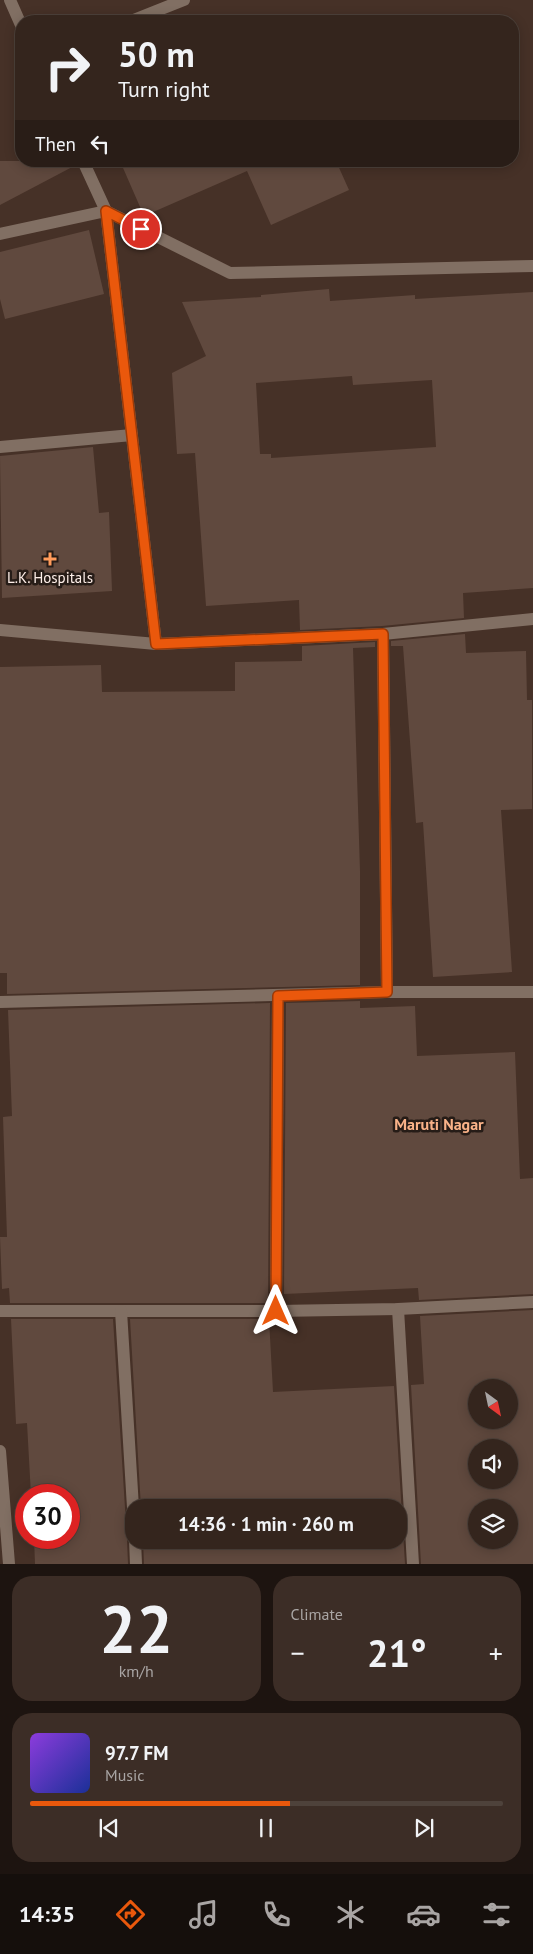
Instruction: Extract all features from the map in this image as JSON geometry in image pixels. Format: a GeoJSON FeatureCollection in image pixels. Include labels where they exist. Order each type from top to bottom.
{"type":"FeatureCollection","features":[{"type":"Feature","properties":{"kind":"street"},"geometry":{"type":"LineString","coordinates":[[10,0],[17,15]]}},
{"type":"Feature","properties":{"kind":"street"},"geometry":{"type":"LineString","coordinates":[[146,15],[184,0]]}},
{"type":"Feature","properties":{"kind":"street"},"geometry":{"type":"LineString","coordinates":[[86,167],[106,211],[156,644]]}},
{"type":"Feature","properties":{"kind":"street"},"geometry":{"type":"LineString","coordinates":[[0,234],[106,211],[230,273],[533,266]]}},
{"type":"Feature","properties":{"kind":"street"},"geometry":{"type":"LineString","coordinates":[[0,446],[132,435]]}},
{"type":"Feature","properties":{"kind":"street"},"geometry":{"type":"LineString","coordinates":[[0,630],[156,644],[383,634],[533,619]]}},
{"type":"Feature","properties":{"kind":"street"},"geometry":{"type":"LineString","coordinates":[[383,634],[387,992]]}},
{"type":"Feature","properties":{"kind":"street"},"geometry":{"type":"LineString","coordinates":[[0,1002],[387,992],[533,992]]}},
{"type":"Feature","properties":{"kind":"street"},"geometry":{"type":"LineString","coordinates":[[276,1311],[278,996]]}},
{"type":"Feature","properties":{"kind":"street"},"geometry":{"type":"LineString","coordinates":[[0,1311],[398,1309],[533,1302]]}},
{"type":"Feature","properties":{"kind":"street"},"geometry":{"type":"LineString","coordinates":[[398,1309],[413,1564]]}},
{"type":"Feature","properties":{"kind":"street"},"geometry":{"type":"LineString","coordinates":[[121,1311],[132,1499]]}},
{"type":"Feature","properties":{"kind":"street"},"geometry":{"type":"LineString","coordinates":[[0,1450],[9,1564]]}},
{"type":"Feature","properties":{"kind":"street"},"geometry":{"type":"LineString","coordinates":[[135,1549],[136,1564]]}},
{"type":"Feature","properties":{"kind":"building"},"geometry":{"type":"Polygon","coordinates":[[[0,161],[15,161],[15,167],[72,167],[0,205],[0,161]]]}},
{"type":"Feature","properties":{"kind":"building"},"geometry":{"type":"Polygon","coordinates":[[[123,167],[339,167],[349,190],[271,225],[247,171],[144,216],[123,167]]]}},
{"type":"Feature","properties":{"kind":"building"},"geometry":{"type":"Polygon","coordinates":[[[89,230],[104,294],[5,319],[0,299],[0,252],[89,230]]]}},
{"type":"Feature","properties":{"kind":"building"},"geometry":{"type":"Polygon","coordinates":[[[329,289],[330,301],[415,295],[415,299],[533,292],[533,588],[463,593],[464,618],[382,626],[300,630],[299,600],[206,606],[195,453],[177,454],[172,373],[206,356],[182,302],[261,297],[261,295],[329,289]],[[352,376],[256,383],[260,454],[271,454],[271,458],[436,447],[432,380],[353,385],[352,376]]]}},
{"type":"Feature","properties":{"kind":"building"},"geometry":{"type":"Polygon","coordinates":[[[93,447],[99,513],[109,512],[112,591],[2,598],[0,456],[93,447]]]}},
{"type":"Feature","properties":{"kind":"building"},"geometry":{"type":"Polygon","coordinates":[[[465,634],[466,653],[526,651],[527,700],[532,700],[532,809],[501,810],[512,972],[433,977],[423,822],[416,823],[403,646],[391,646],[391,641],[465,634]]]}},
{"type":"Feature","properties":{"kind":"building"},"geometry":{"type":"Polygon","coordinates":[[[375,642],[375,647],[353,648],[360,871],[360,985],[7,994],[7,973],[0,973],[0,667],[101,665],[102,692],[235,691],[235,662],[302,661],[302,646],[375,642]]]}},
{"type":"Feature","properties":{"kind":"building"},"geometry":{"type":"Polygon","coordinates":[[[360,1001],[360,1008],[415,1006],[417,1056],[515,1052],[520,1179],[533,1178],[533,1294],[419,1300],[418,1288],[284,1294],[286,1003],[360,1001]]]}},
{"type":"Feature","properties":{"kind":"building"},"geometry":{"type":"Polygon","coordinates":[[[270,1003],[268,1303],[10,1303],[9,1288],[2,1289],[0,1237],[7,1237],[3,1117],[12,1116],[8,1010],[270,1003]]]}},
{"type":"Feature","properties":{"kind":"building"},"geometry":{"type":"Polygon","coordinates":[[[533,1310],[533,1564],[421,1564],[411,1385],[424,1384],[420,1316],[533,1310]]]}},
{"type":"Feature","properties":{"kind":"building"},"geometry":{"type":"Polygon","coordinates":[[[11,1319],[113,1319],[125,1508],[125,1549],[127,1549],[128,1564],[35,1564],[34,1549],[80,1549],[80,1484],[30,1484],[27,1423],[16,1424],[11,1319]]]}},
{"type":"Feature","properties":{"kind":"building"},"geometry":{"type":"Polygon","coordinates":[[[130,1319],[269,1319],[273,1392],[394,1386],[401,1499],[140,1499],[130,1319]]]}},
{"type":"Feature","properties":{"kind":"building"},"geometry":{"type":"Polygon","coordinates":[[[143,1549],[404,1549],[405,1564],[144,1564],[143,1549]]]}},
{"type":"Feature","properties":{"kind":"place","name":"L.K. Hospitals"},"geometry":{"type":"Point","coordinates":[50,559]}},
{"type":"Feature","properties":{"kind":"district","name":"Maruti Nagar"},"geometry":{"type":"Point","coordinates":[439,1124]}},
{"type":"Feature","properties":{"kind":"route"},"geometry":{"type":"LineString","coordinates":[[141,229],[106,211],[156,644],[383,634],[387,992],[278,996],[276,1311]]}}]}
